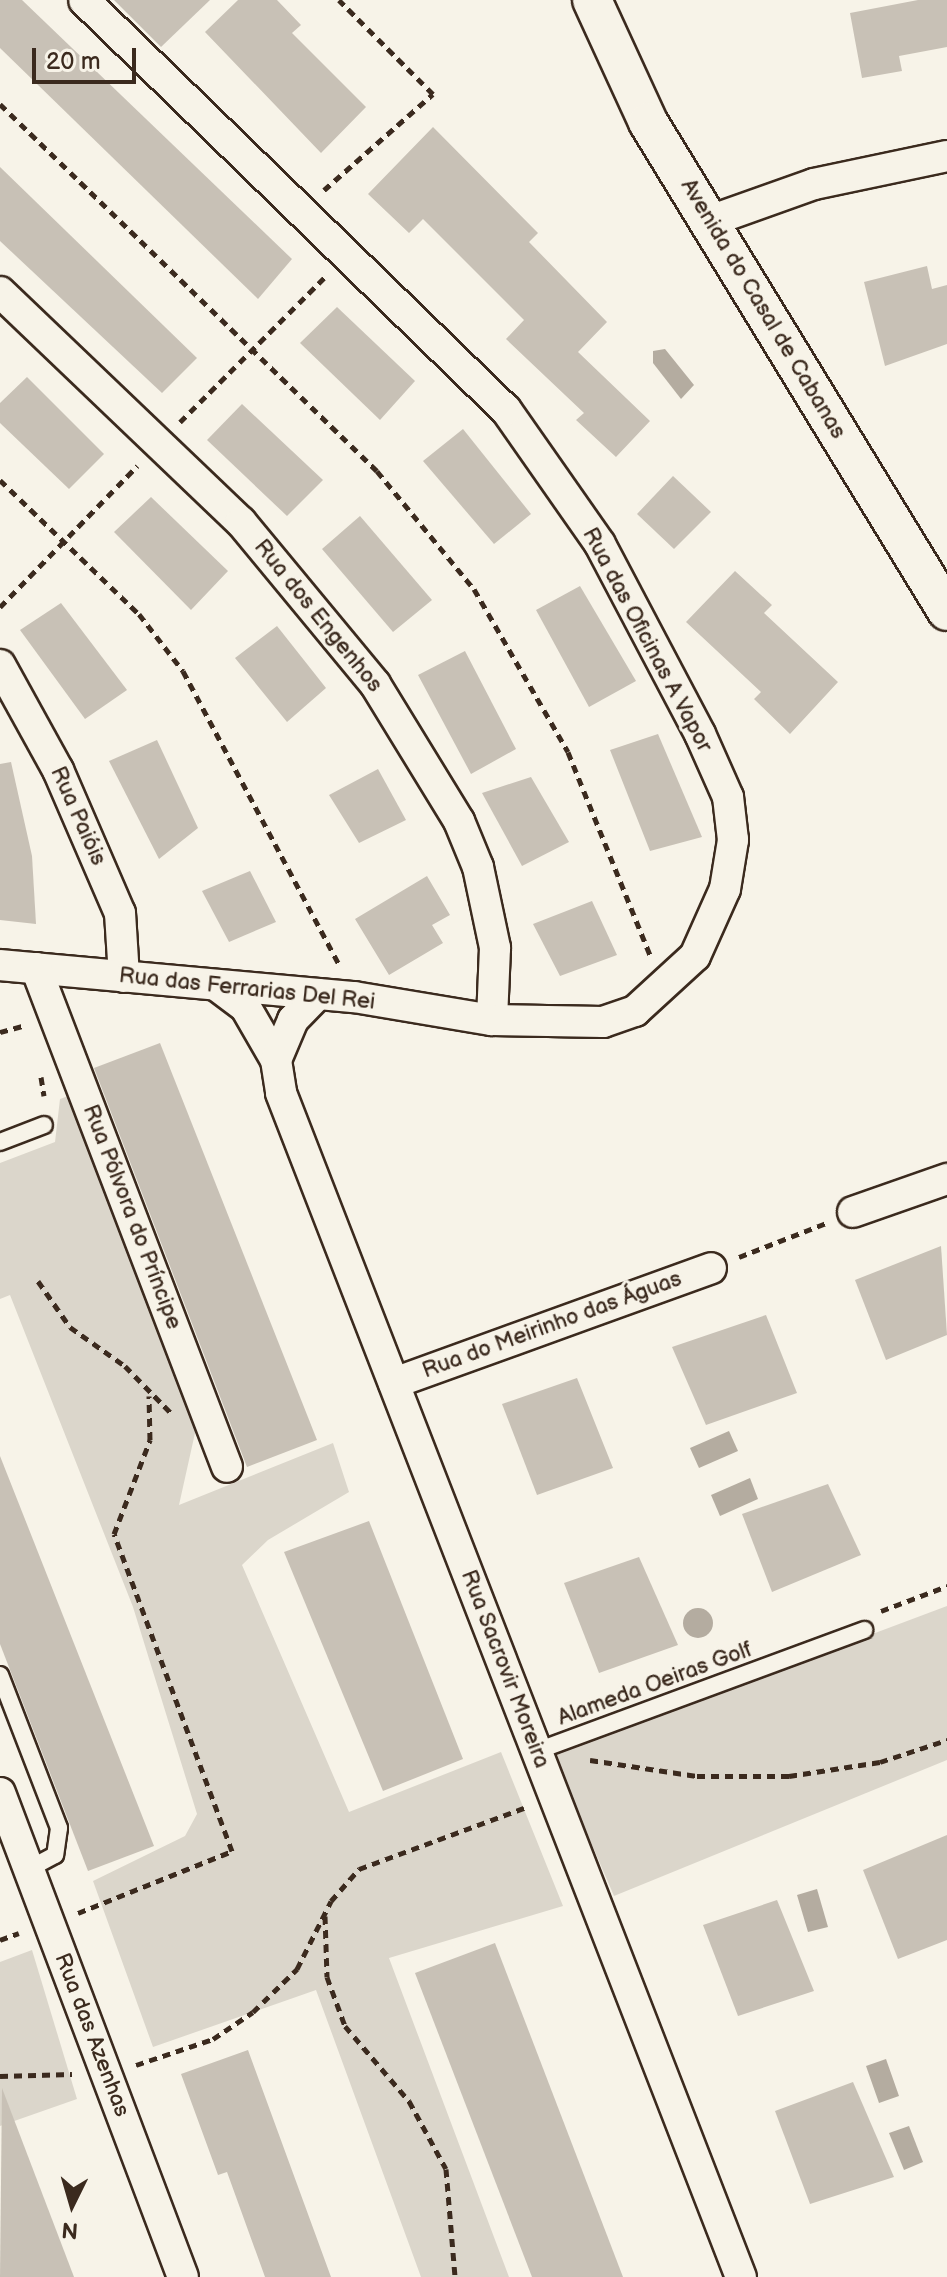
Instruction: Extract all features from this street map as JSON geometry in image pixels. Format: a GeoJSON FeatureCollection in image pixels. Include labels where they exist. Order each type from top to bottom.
{"type":"FeatureCollection","features":[{"type":"Feature","properties":{"kind":"street","name":"Rua das Oficinas A Vapor"},"geometry":{"type":"LineString","coordinates":[[84,0],[506,410],[600,544],[700,734],[728,797],[730,869],[695,956],[664,989],[603,1022],[492,1020]]}},
{"type":"Feature","properties":{"kind":"street","name":"Avenida do Casal de Cabanas"},"geometry":{"type":"LineString","coordinates":[[592,0],[648,122],[947,611]]}},
{"type":"Feature","properties":{"kind":"street"},"geometry":{"type":"LineString","coordinates":[[710,221],[814,184],[947,156]]}},
{"type":"Feature","properties":{"kind":"street","name":"Rua dos Engenhos"},"geometry":{"type":"LineString","coordinates":[[0,292],[241,522],[375,684],[459,821],[478,867],[495,948],[492,1020]]}},
{"type":"Feature","properties":{"kind":"street","name":"Rua Paióis"},"geometry":{"type":"LineString","coordinates":[[0,665],[58,770],[120,913],[124,977]]}},
{"type":"Feature","properties":{"kind":"street","name":"Rua das Ferrarias Del Rei"},"geometry":{"type":"LineString","coordinates":[[0,965],[354,997],[492,1020]]}},
{"type":"Feature","properties":{"kind":"street","name":"Rua Pólvora do Príncipe"},"geometry":{"type":"LineString","coordinates":[[36,968],[227,1467]]}},
{"type":"Feature","properties":{"kind":"street","name":"Rua Sacrovir Moreira"},"geometry":{"type":"LineString","coordinates":[[215,985],[246,1008],[276,1060],[281,1093],[741,2277]]}},
{"type":"Feature","properties":{"kind":"street"},"geometry":{"type":"LineString","coordinates":[[276,1060],[293,1020],[318,994]]}},
{"type":"Feature","properties":{"kind":"street"},"geometry":{"type":"LineString","coordinates":[[853,1212],[947,1179]]}},
{"type":"Feature","properties":{"kind":"street","name":"Rua do Meirinho das Águas"},"geometry":{"type":"LineString","coordinates":[[394,1383],[711,1268]]}},
{"type":"Feature","properties":{"kind":"street","name":"Rua das Azenhas"},"geometry":{"type":"LineString","coordinates":[[0,1793],[183,2277]]}},
{"type":"Feature","properties":{"kind":"lane"},"geometry":{"type":"LineString","coordinates":[[0,1142],[44,1125]]}},
{"type":"Feature","properties":{"kind":"lane","name":"Alameda Oeiras Golf"},"geometry":{"type":"LineString","coordinates":[[537,1751],[864,1630]]}},
{"type":"Feature","properties":{"kind":"lane"},"geometry":{"type":"LineString","coordinates":[[0,1675],[59,1828],[55,1855],[29,1869]]}},
{"type":"Feature","properties":{"kind":"path"},"geometry":{"type":"LineString","coordinates":[[301,210],[433,94],[339,0]]}},
{"type":"Feature","properties":{"kind":"path"},"geometry":{"type":"LineString","coordinates":[[0,104],[377,471],[474,589],[568,752],[664,989]]}},
{"type":"Feature","properties":{"kind":"path"},"geometry":{"type":"LineString","coordinates":[[0,480],[139,614],[210,709],[354,997]]}},
{"type":"Feature","properties":{"kind":"path"},"geometry":{"type":"LineString","coordinates":[[749,1253],[801,1233]]}},
{"type":"Feature","properties":{"kind":"path"},"geometry":{"type":"LineString","coordinates":[[38,1281],[70,1327],[125,1366],[166,1412],[212,1428]]}},
{"type":"Feature","properties":{"kind":"path"},"geometry":{"type":"LineString","coordinates":[[49,1924],[232,1851],[114,1534],[150,1440],[149,1396]]}},
{"type":"Feature","properties":{"kind":"path"},"geometry":{"type":"LineString","coordinates":[[864,1630],[872,1614],[947,1586]]}},
{"type":"Feature","properties":{"kind":"path","name":"Alameda Oeiras Golf"},"geometry":{"type":"LineString","coordinates":[[537,1751],[668,1773],[775,1776],[880,1762],[947,1740]]}},
{"type":"Feature","properties":{"kind":"path"},"geometry":{"type":"LineString","coordinates":[[0,2076],[107,2075],[213,2039],[253,2012],[297,1969],[326,1913],[359,1869],[555,1797]]}},
{"type":"Feature","properties":{"kind":"path"},"geometry":{"type":"LineString","coordinates":[[326,1913],[327,1977],[345,2026],[409,2101],[446,2169],[455,2277]]}},
{"type":"Feature","properties":{"kind":"shaded area"},"geometry":{"type":"Polygon","coordinates":[[[665,349],[694,385],[681,399],[653,363],[653,351],[665,349]]]}},
{"type":"Feature","properties":{"kind":"shaded area"},"geometry":{"type":"Polygon","coordinates":[[[71,1095],[197,1424],[179,1505],[333,1443],[349,1492],[268,1540],[242,1565],[349,1812],[501,1752],[563,1906],[389,1958],[509,2277],[421,2277],[316,1990],[153,2047],[93,1881],[185,1836],[197,1814],[133,1607],[10,1295],[0,1299],[0,1163],[55,1142],[60,1099],[71,1095]]]}},
{"type":"Feature","properties":{"kind":"shaded area"},"geometry":{"type":"Polygon","coordinates":[[[729,1431],[738,1451],[699,1468],[690,1448],[729,1431]]]}},
{"type":"Feature","properties":{"kind":"shaded area"},"geometry":{"type":"Polygon","coordinates":[[[750,1478],[758,1499],[720,1516],[711,1495],[750,1478]]]}},
{"type":"Feature","properties":{"kind":"shaded area"},"geometry":{"type":"Polygon","coordinates":[[[947,1606],[947,1760],[614,1896],[553,1754],[947,1606]]]}},
{"type":"Feature","properties":{"kind":"shaded area"},"geometry":{"type":"Polygon","coordinates":[[[698,1608],[709,1612],[713,1623],[709,1634],[698,1638],[687,1634],[683,1623],[687,1612],[698,1608]]]}},
{"type":"Feature","properties":{"kind":"shaded area"},"geometry":{"type":"Polygon","coordinates":[[[817,1889],[828,1927],[808,1932],[797,1895],[817,1889]]]}},
{"type":"Feature","properties":{"kind":"shaded area"},"geometry":{"type":"Polygon","coordinates":[[[32,1950],[77,2099],[0,2126],[0,1962],[32,1950]]]}},
{"type":"Feature","properties":{"kind":"shaded area"},"geometry":{"type":"Polygon","coordinates":[[[886,2059],[899,2096],[879,2103],[866,2066],[886,2059]]]}},
{"type":"Feature","properties":{"kind":"shaded area"},"geometry":{"type":"Polygon","coordinates":[[[909,2126],[923,2162],[904,2170],[889,2133],[909,2126]]]}},
{"type":"Feature","properties":{"kind":"building"},"geometry":{"type":"Polygon","coordinates":[[[0,0],[22,0],[292,259],[258,299],[0,48],[0,0]]]}},
{"type":"Feature","properties":{"kind":"building"},"geometry":{"type":"Polygon","coordinates":[[[114,0],[210,0],[161,47],[114,0]]]}},
{"type":"Feature","properties":{"kind":"building"},"geometry":{"type":"Polygon","coordinates":[[[238,0],[277,0],[301,25],[292,33],[366,107],[321,153],[205,32],[238,0]]]}},
{"type":"Feature","properties":{"kind":"building"},"geometry":{"type":"Polygon","coordinates":[[[918,0],[947,0],[947,47],[899,56],[902,71],[862,78],[850,13],[918,0]]]}},
{"type":"Feature","properties":{"kind":"building"},"geometry":{"type":"Polygon","coordinates":[[[433,127],[538,233],[529,242],[607,322],[578,352],[650,421],[616,457],[576,420],[584,413],[506,339],[524,320],[423,219],[409,233],[368,194],[433,127]]]}},
{"type":"Feature","properties":{"kind":"building"},"geometry":{"type":"Polygon","coordinates":[[[0,167],[197,358],[162,393],[0,241],[0,167]]]}},
{"type":"Feature","properties":{"kind":"building"},"geometry":{"type":"Polygon","coordinates":[[[927,266],[932,289],[947,285],[947,344],[885,366],[864,282],[927,266]]]}},
{"type":"Feature","properties":{"kind":"building"},"geometry":{"type":"Polygon","coordinates":[[[337,307],[415,381],[380,420],[300,343],[337,307]]]}},
{"type":"Feature","properties":{"kind":"building"},"geometry":{"type":"Polygon","coordinates":[[[27,377],[104,454],[69,489],[0,423],[0,403],[27,377]]]}},
{"type":"Feature","properties":{"kind":"building"},"geometry":{"type":"Polygon","coordinates":[[[242,404],[323,480],[287,516],[207,440],[242,404]]]}},
{"type":"Feature","properties":{"kind":"building"},"geometry":{"type":"Polygon","coordinates":[[[463,429],[531,514],[494,544],[423,461],[463,429]]]}},
{"type":"Feature","properties":{"kind":"building"},"geometry":{"type":"Polygon","coordinates":[[[673,476],[711,512],[674,549],[637,514],[673,476]]]}},
{"type":"Feature","properties":{"kind":"building"},"geometry":{"type":"Polygon","coordinates":[[[151,497],[228,571],[191,610],[114,532],[151,497]]]}},
{"type":"Feature","properties":{"kind":"building"},"geometry":{"type":"Polygon","coordinates":[[[360,516],[432,600],[393,632],[322,549],[360,516]]]}},
{"type":"Feature","properties":{"kind":"building"},"geometry":{"type":"Polygon","coordinates":[[[735,571],[772,605],[764,613],[838,682],[790,734],[754,699],[761,692],[686,622],[735,571]]]}},
{"type":"Feature","properties":{"kind":"building"},"geometry":{"type":"Polygon","coordinates":[[[580,586],[636,681],[589,707],[536,610],[580,586]]]}},
{"type":"Feature","properties":{"kind":"building"},"geometry":{"type":"Polygon","coordinates":[[[61,603],[127,690],[85,719],[20,630],[61,603]]]}},
{"type":"Feature","properties":{"kind":"building"},"geometry":{"type":"Polygon","coordinates":[[[277,626],[326,688],[287,722],[235,658],[277,626]]]}},
{"type":"Feature","properties":{"kind":"building"},"geometry":{"type":"Polygon","coordinates":[[[465,651],[516,749],[471,774],[418,675],[465,651]]]}},
{"type":"Feature","properties":{"kind":"building"},"geometry":{"type":"Polygon","coordinates":[[[658,734],[702,837],[650,851],[610,750],[658,734]]]}},
{"type":"Feature","properties":{"kind":"building"},"geometry":{"type":"Polygon","coordinates":[[[157,740],[198,828],[159,859],[109,761],[157,740]]]}},
{"type":"Feature","properties":{"kind":"building"},"geometry":{"type":"Polygon","coordinates":[[[11,762],[32,856],[36,924],[0,920],[0,764],[11,762]]]}},
{"type":"Feature","properties":{"kind":"building"},"geometry":{"type":"Polygon","coordinates":[[[378,769],[406,820],[359,843],[329,795],[378,769]]]}},
{"type":"Feature","properties":{"kind":"building"},"geometry":{"type":"Polygon","coordinates":[[[531,777],[569,842],[522,866],[482,793],[531,777]]]}},
{"type":"Feature","properties":{"kind":"building"},"geometry":{"type":"Polygon","coordinates":[[[250,871],[276,922],[229,942],[202,891],[250,871]]]}},
{"type":"Feature","properties":{"kind":"building"},"geometry":{"type":"Polygon","coordinates":[[[427,876],[450,915],[432,925],[443,943],[389,975],[355,919],[427,876]]]}},
{"type":"Feature","properties":{"kind":"building"},"geometry":{"type":"Polygon","coordinates":[[[592,901],[617,955],[560,976],[533,924],[592,901]]]}},
{"type":"Feature","properties":{"kind":"building"},"geometry":{"type":"Polygon","coordinates":[[[160,1043],[317,1440],[247,1467],[94,1068],[160,1043]]]}},
{"type":"Feature","properties":{"kind":"building"},"geometry":{"type":"Polygon","coordinates":[[[941,1246],[947,1335],[886,1360],[855,1280],[941,1246]]]}},
{"type":"Feature","properties":{"kind":"building"},"geometry":{"type":"Polygon","coordinates":[[[766,1315],[797,1393],[706,1425],[672,1347],[766,1315]]]}},
{"type":"Feature","properties":{"kind":"building"},"geometry":{"type":"Polygon","coordinates":[[[577,1378],[613,1468],[537,1495],[502,1404],[577,1378]]]}},
{"type":"Feature","properties":{"kind":"building"},"geometry":{"type":"Polygon","coordinates":[[[0,1456],[154,1846],[88,1871],[0,1644],[0,1456]]]}},
{"type":"Feature","properties":{"kind":"building"},"geometry":{"type":"Polygon","coordinates":[[[828,1484],[861,1555],[772,1592],[742,1514],[828,1484]]]}},
{"type":"Feature","properties":{"kind":"building"},"geometry":{"type":"Polygon","coordinates":[[[369,1521],[463,1759],[383,1791],[284,1552],[369,1521]]]}},
{"type":"Feature","properties":{"kind":"building"},"geometry":{"type":"Polygon","coordinates":[[[639,1557],[678,1645],[599,1673],[564,1583],[639,1557]]]}},
{"type":"Feature","properties":{"kind":"building"},"geometry":{"type":"Polygon","coordinates":[[[947,1835],[947,1940],[898,1959],[863,1870],[947,1835]]]}},
{"type":"Feature","properties":{"kind":"building"},"geometry":{"type":"Polygon","coordinates":[[[777,1900],[814,1991],[738,2016],[703,1925],[777,1900]]]}},
{"type":"Feature","properties":{"kind":"building"},"geometry":{"type":"Polygon","coordinates":[[[495,1943],[623,2277],[532,2277],[415,1973],[495,1943]]]}},
{"type":"Feature","properties":{"kind":"building"},"geometry":{"type":"Polygon","coordinates":[[[248,2050],[331,2277],[265,2277],[227,2172],[218,2175],[181,2074],[248,2050]]]}},
{"type":"Feature","properties":{"kind":"building"},"geometry":{"type":"Polygon","coordinates":[[[853,2082],[894,2177],[810,2204],[775,2111],[853,2082]]]}},
{"type":"Feature","properties":{"kind":"building"},"geometry":{"type":"Polygon","coordinates":[[[2,2088],[74,2277],[0,2277],[2,2088]]]}}]}
